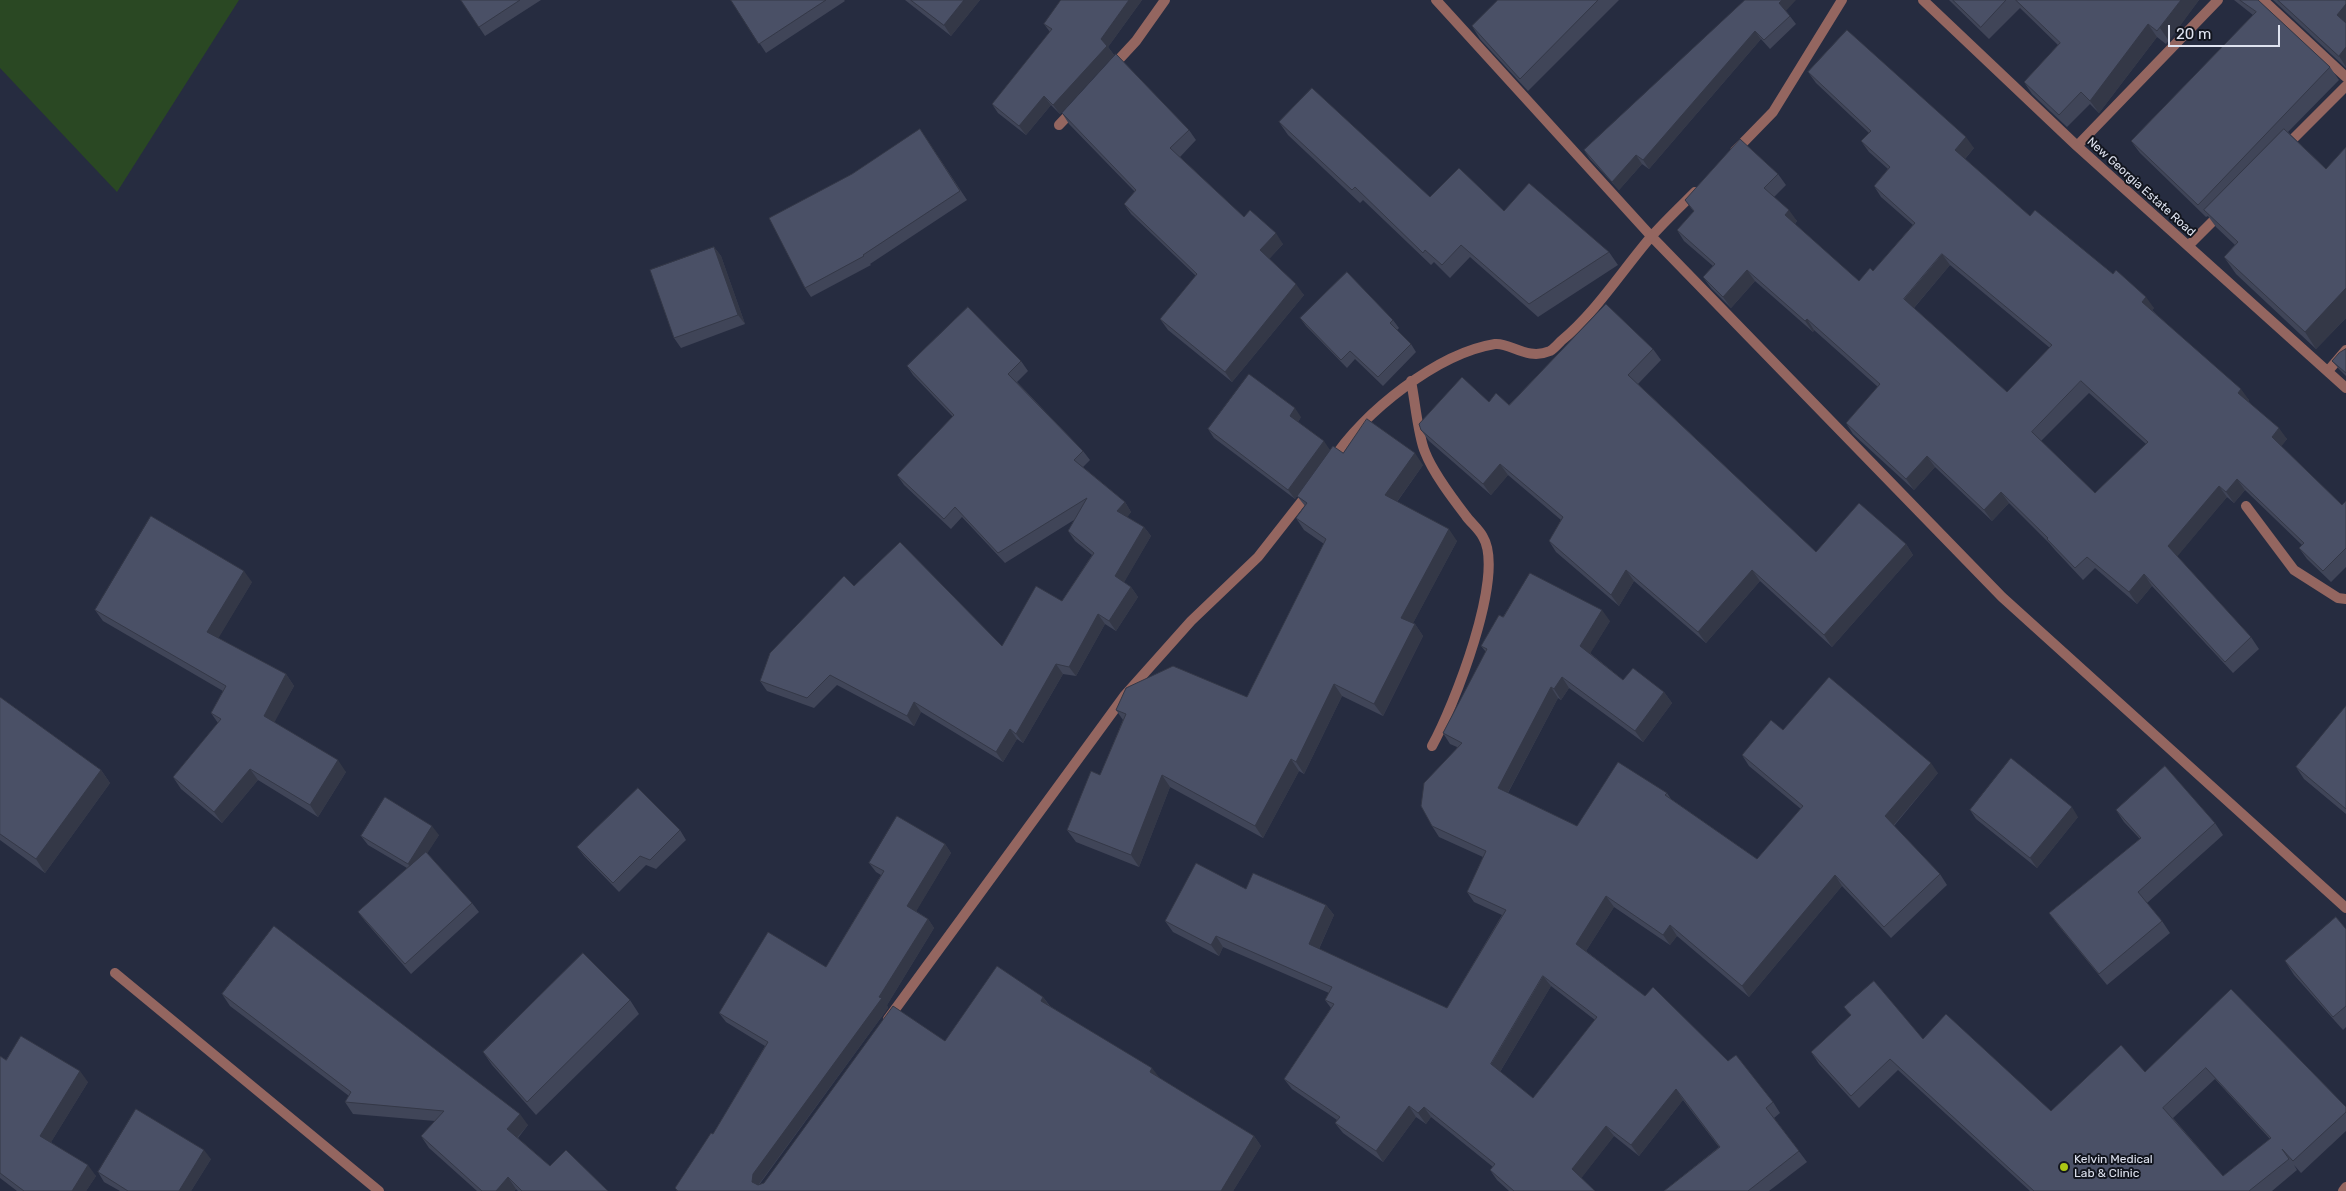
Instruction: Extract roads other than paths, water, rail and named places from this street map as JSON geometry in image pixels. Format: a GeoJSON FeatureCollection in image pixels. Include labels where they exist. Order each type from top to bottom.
{"type":"FeatureCollection","features":[{"type":"Feature","properties":{"kind":"street"},"geometry":{"type":"LineString","coordinates":[[1104,76],[1136,41],[1165,0]]}},
{"type":"Feature","properties":{"kind":"street"},"geometry":{"type":"LineString","coordinates":[[1726,160],[1773,112],[1842,0]]}},
{"type":"Feature","properties":{"kind":"street","name":"New Georgia Estate Road"},"geometry":{"type":"LineString","coordinates":[[1923,0],[2077,146],[2346,388]]}},
{"type":"Feature","properties":{"kind":"street"},"geometry":{"type":"LineString","coordinates":[[2077,146],[2218,0]]}},
{"type":"Feature","properties":{"kind":"street"},"geometry":{"type":"LineString","coordinates":[[2263,0],[2346,77]]}},
{"type":"Feature","properties":{"kind":"street"},"geometry":{"type":"LineString","coordinates":[[1441,2],[1651,236],[2002,597],[2346,908]]}},
{"type":"Feature","properties":{"kind":"street"},"geometry":{"type":"LineString","coordinates":[[2278,155],[2346,86]]}},
{"type":"Feature","properties":{"kind":"street"},"geometry":{"type":"LineString","coordinates":[[1059,125],[1085,97]]}},
{"type":"Feature","properties":{"kind":"street"},"geometry":{"type":"LineString","coordinates":[[881,1029],[1125,695],[1191,622],[1258,557],[1321,477],[1345,440],[1411,381],[1458,355],[1497,344],[1526,354],[1550,351],[1577,328],[1651,236],[1705,181]]}},
{"type":"Feature","properties":{"kind":"street"},"geometry":{"type":"LineString","coordinates":[[2188,246],[2230,204]]}},
{"type":"Feature","properties":{"kind":"street"},"geometry":{"type":"LineString","coordinates":[[2328,371],[2346,350]]}},
{"type":"Feature","properties":{"kind":"street"},"geometry":{"type":"LineString","coordinates":[[1411,381],[1424,452],[1466,515],[1484,537],[1490,555],[1479,626],[1446,721],[1432,746]]}},
{"type":"Feature","properties":{"kind":"street"},"geometry":{"type":"LineString","coordinates":[[2246,506],[2294,570],[2338,598],[2346,599]]}},
{"type":"Feature","properties":{"kind":"street"},"geometry":{"type":"LineString","coordinates":[[115,973],[378,1191]]}},
{"type":"Feature","properties":{"kind":"street"},"geometry":{"type":"LineString","coordinates":[[2343,1191],[2346,1187]]}},
{"type":"Feature","properties":{"kind":"place","name":"Kelvin Medical Lab & Clinic"},"geometry":{"type":"Point","coordinates":[2064,1167]}}]}
